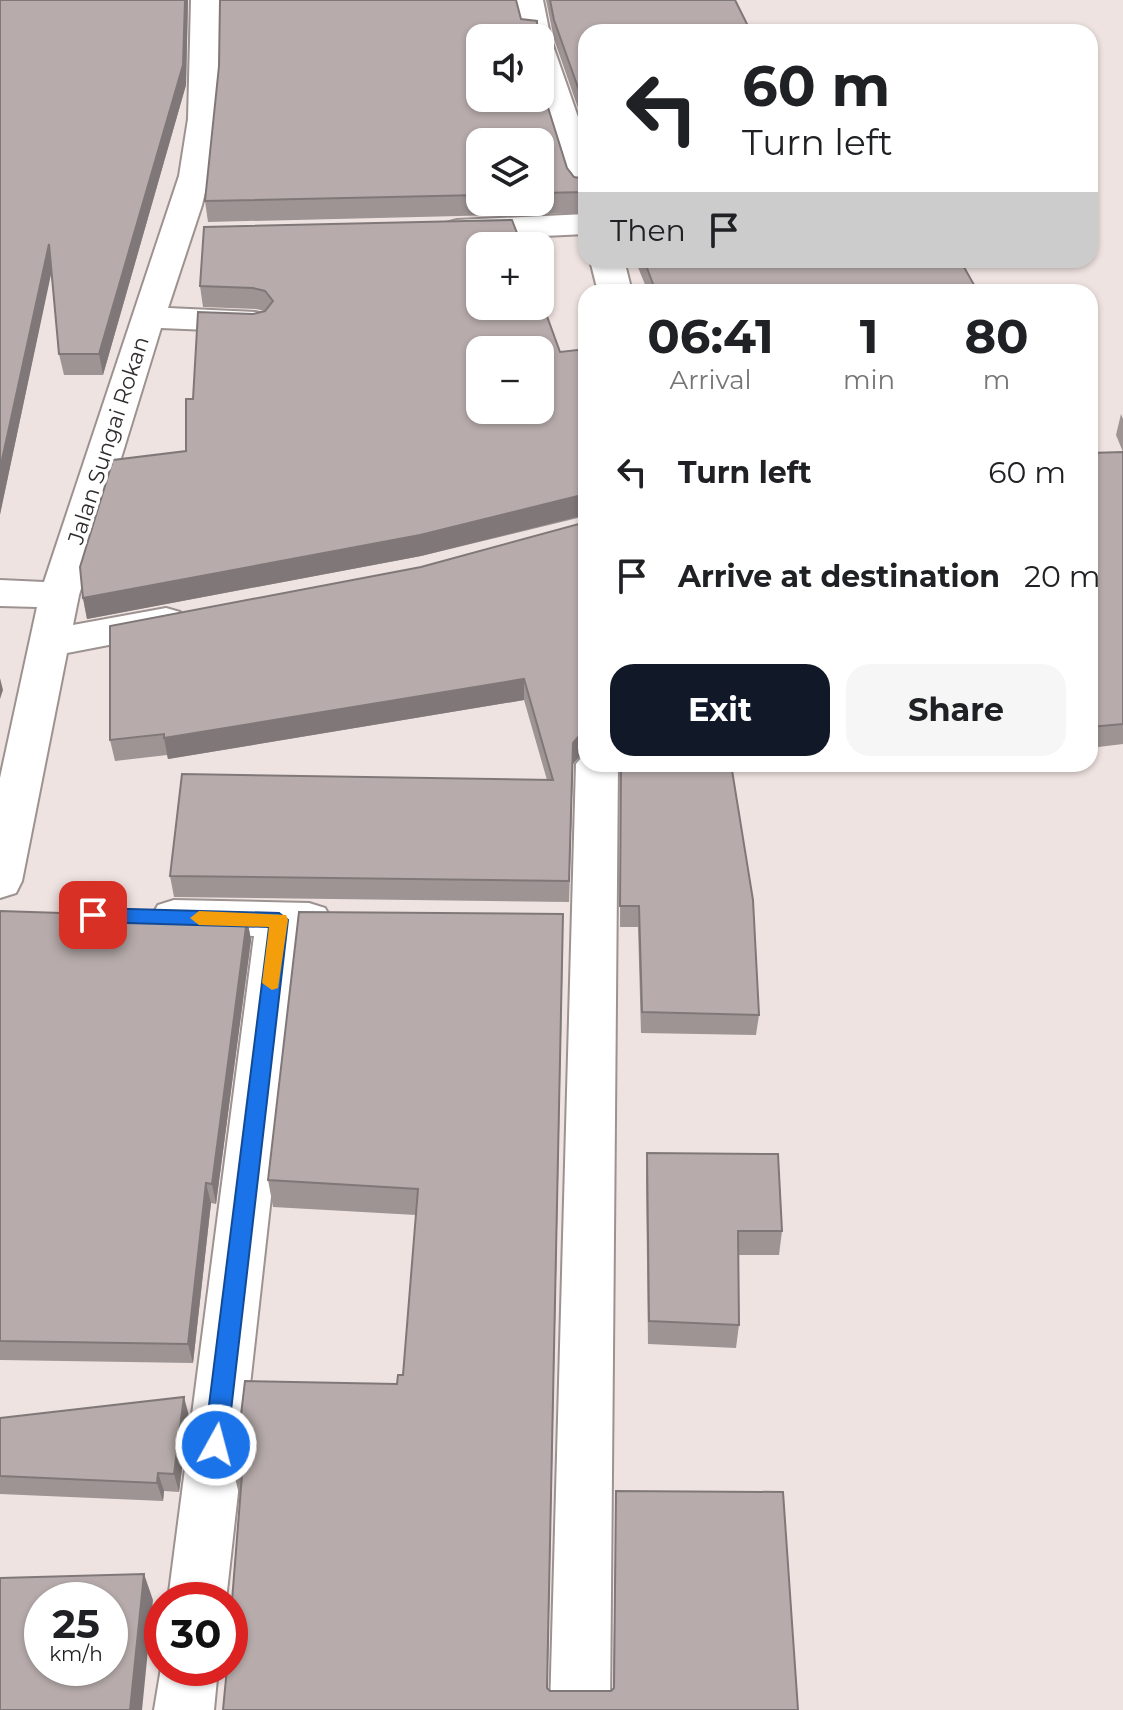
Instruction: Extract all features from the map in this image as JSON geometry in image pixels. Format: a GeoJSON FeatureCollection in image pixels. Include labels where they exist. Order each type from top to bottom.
{"type":"FeatureCollection","features":[{"type":"Feature","properties":{"kind":"street","name":"Jalan Sungai Rokan"},"geometry":{"type":"LineString","coordinates":[[0,881],[59,595],[147,317],[189,234],[192,193],[202,149],[205,0]]}},
{"type":"Feature","properties":{"kind":"street"},"geometry":{"type":"LineString","coordinates":[[529,0],[535,24]]}},
{"type":"Feature","properties":{"kind":"street"},"geometry":{"type":"LineString","coordinates":[[554,89],[578,162]]}},
{"type":"Feature","properties":{"kind":"street"},"geometry":{"type":"LineString","coordinates":[[420,232],[578,224]]}},
{"type":"Feature","properties":{"kind":"street"},"geometry":{"type":"LineString","coordinates":[[147,317],[255,322]]}},
{"type":"Feature","properties":{"kind":"street"},"geometry":{"type":"LineString","coordinates":[[0,593],[59,595]]}},
{"type":"Feature","properties":{"kind":"street"},"geometry":{"type":"LineString","coordinates":[[51,643],[206,613]]}},
{"type":"Feature","properties":{"kind":"street"},"geometry":{"type":"LineString","coordinates":[[580,1710],[577,922],[596,772]]}},
{"type":"Feature","properties":{"kind":"street"},"geometry":{"type":"LineString","coordinates":[[139,916],[357,921]]}},
{"type":"Feature","properties":{"kind":"street"},"geometry":{"type":"LineString","coordinates":[[199,1582],[279,920]]}},
{"type":"Feature","properties":{"kind":"street"},"geometry":{"type":"LineString","coordinates":[[184,1710],[187,1686]]}},
{"type":"Feature","properties":{"kind":"building"},"geometry":{"type":"Polygon","coordinates":[[[0,0],[185,0],[183,65],[99,354],[59,354],[49,244],[0,469],[0,0]]]}},
{"type":"Feature","properties":{"kind":"building"},"geometry":{"type":"Polygon","coordinates":[[[220,0],[516,0],[521,19],[537,21],[537,24],[466,24],[466,112],[549,112],[567,168],[578,178],[578,192],[554,193],[554,128],[466,128],[466,195],[205,201],[219,66],[220,0]]]}},
{"type":"Feature","properties":{"kind":"building"},"geometry":{"type":"Polygon","coordinates":[[[550,0],[735,0],[747,24],[578,24],[578,88],[550,0]]]}},
{"type":"Feature","properties":{"kind":"building"},"geometry":{"type":"Polygon","coordinates":[[[512,220],[517,232],[466,232],[466,320],[548,320],[560,352],[578,350],[578,496],[420,535],[83,598],[80,567],[113,460],[186,451],[186,399],[193,399],[198,312],[253,314],[265,311],[273,301],[265,291],[200,286],[204,227],[512,220]]]}},
{"type":"Feature","properties":{"kind":"building"},"geometry":{"type":"Polygon","coordinates":[[[647,268],[964,268],[974,284],[653,284],[647,268]]]}},
{"type":"Feature","properties":{"kind":"building"},"geometry":{"type":"Polygon","coordinates":[[[1123,452],[1123,724],[1098,726],[1098,453],[1123,452]]]}},
{"type":"Feature","properties":{"kind":"building"},"geometry":{"type":"Polygon","coordinates":[[[578,524],[578,737],[573,743],[569,881],[170,876],[182,774],[553,780],[524,679],[164,738],[164,734],[110,740],[110,626],[421,567],[578,524]]]}},
{"type":"Feature","properties":{"kind":"building"},"geometry":{"type":"Polygon","coordinates":[[[621,772],[732,772],[753,900],[759,1015],[642,1012],[639,906],[620,906],[621,772]]]}},
{"type":"Feature","properties":{"kind":"building"},"geometry":{"type":"Polygon","coordinates":[[[0,911],[247,919],[212,1184],[206,1183],[188,1344],[0,1341],[0,911]]]}},
{"type":"Feature","properties":{"kind":"building"},"geometry":{"type":"Polygon","coordinates":[[[299,912],[563,914],[547,1688],[550,1691],[611,1691],[614,1688],[616,1491],[783,1492],[798,1710],[223,1710],[225,1686],[248,1686],[248,1582],[233,1582],[242,1475],[234,1474],[245,1381],[397,1384],[398,1375],[403,1375],[418,1189],[268,1180],[299,912]]]}},
{"type":"Feature","properties":{"kind":"building"},"geometry":{"type":"Polygon","coordinates":[[[647,1153],[778,1154],[782,1231],[738,1231],[739,1325],[649,1321],[647,1153]]]}},
{"type":"Feature","properties":{"kind":"building"},"geometry":{"type":"Polygon","coordinates":[[[184,1397],[174,1474],[158,1473],[157,1483],[0,1476],[0,1418],[184,1397]]]}},
{"type":"Feature","properties":{"kind":"building"},"geometry":{"type":"Polygon","coordinates":[[[144,1574],[130,1710],[0,1710],[0,1578],[144,1574]]]}},
{"type":"Feature","properties":{"kind":"slow traffic"},"geometry":{"type":"LineString","coordinates":[[199,918],[279,920],[272,983]]}},
{"type":"Feature","properties":{"kind":"route"},"geometry":{"type":"LineString","coordinates":[[93,915],[279,920],[216,1445]]}}]}
